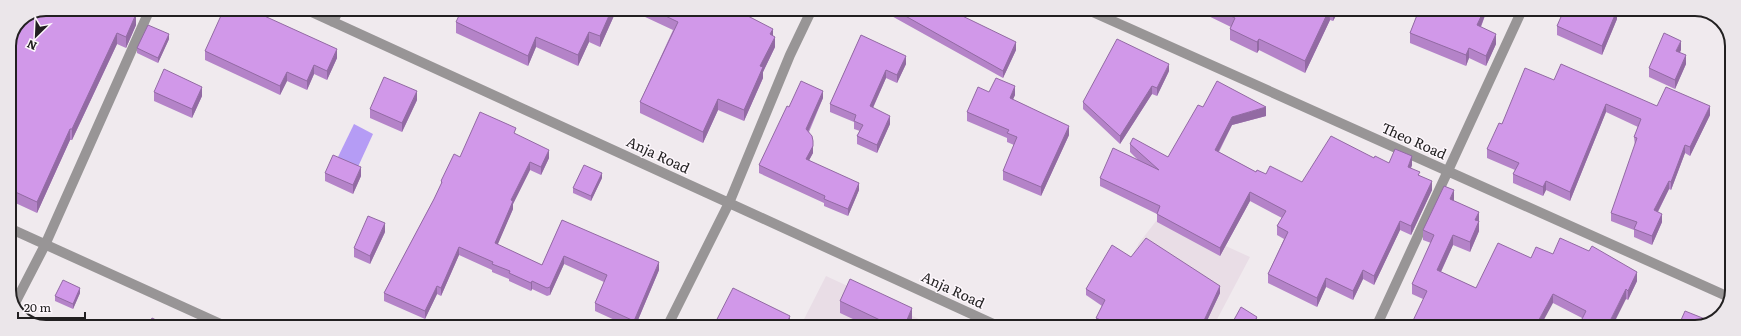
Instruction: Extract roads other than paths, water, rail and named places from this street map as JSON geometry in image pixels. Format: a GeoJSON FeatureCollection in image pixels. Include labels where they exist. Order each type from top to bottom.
{"type":"FeatureCollection","features":[{"type":"Feature","properties":{"kind":"street"},"geometry":{"type":"LineString","coordinates":[[17,298],[45,245],[147,16]]}},
{"type":"Feature","properties":{"kind":"street","name":"Anja Road"},"geometry":{"type":"LineString","coordinates":[[320,16],[985,320]]}},
{"type":"Feature","properties":{"kind":"street"},"geometry":{"type":"LineString","coordinates":[[333,22],[336,16]]}},
{"type":"Feature","properties":{"kind":"street"},"geometry":{"type":"LineString","coordinates":[[670,320],[729,203],[790,55],[809,16]]}},
{"type":"Feature","properties":{"kind":"street","name":"Theo Road"},"geometry":{"type":"LineString","coordinates":[[1102,16],[1724,295]]}},
{"type":"Feature","properties":{"kind":"street"},"geometry":{"type":"LineString","coordinates":[[1379,320],[1519,16]]}},
{"type":"Feature","properties":{"kind":"street"},"geometry":{"type":"LineString","coordinates":[[16,231],[212,320]]}}]}
